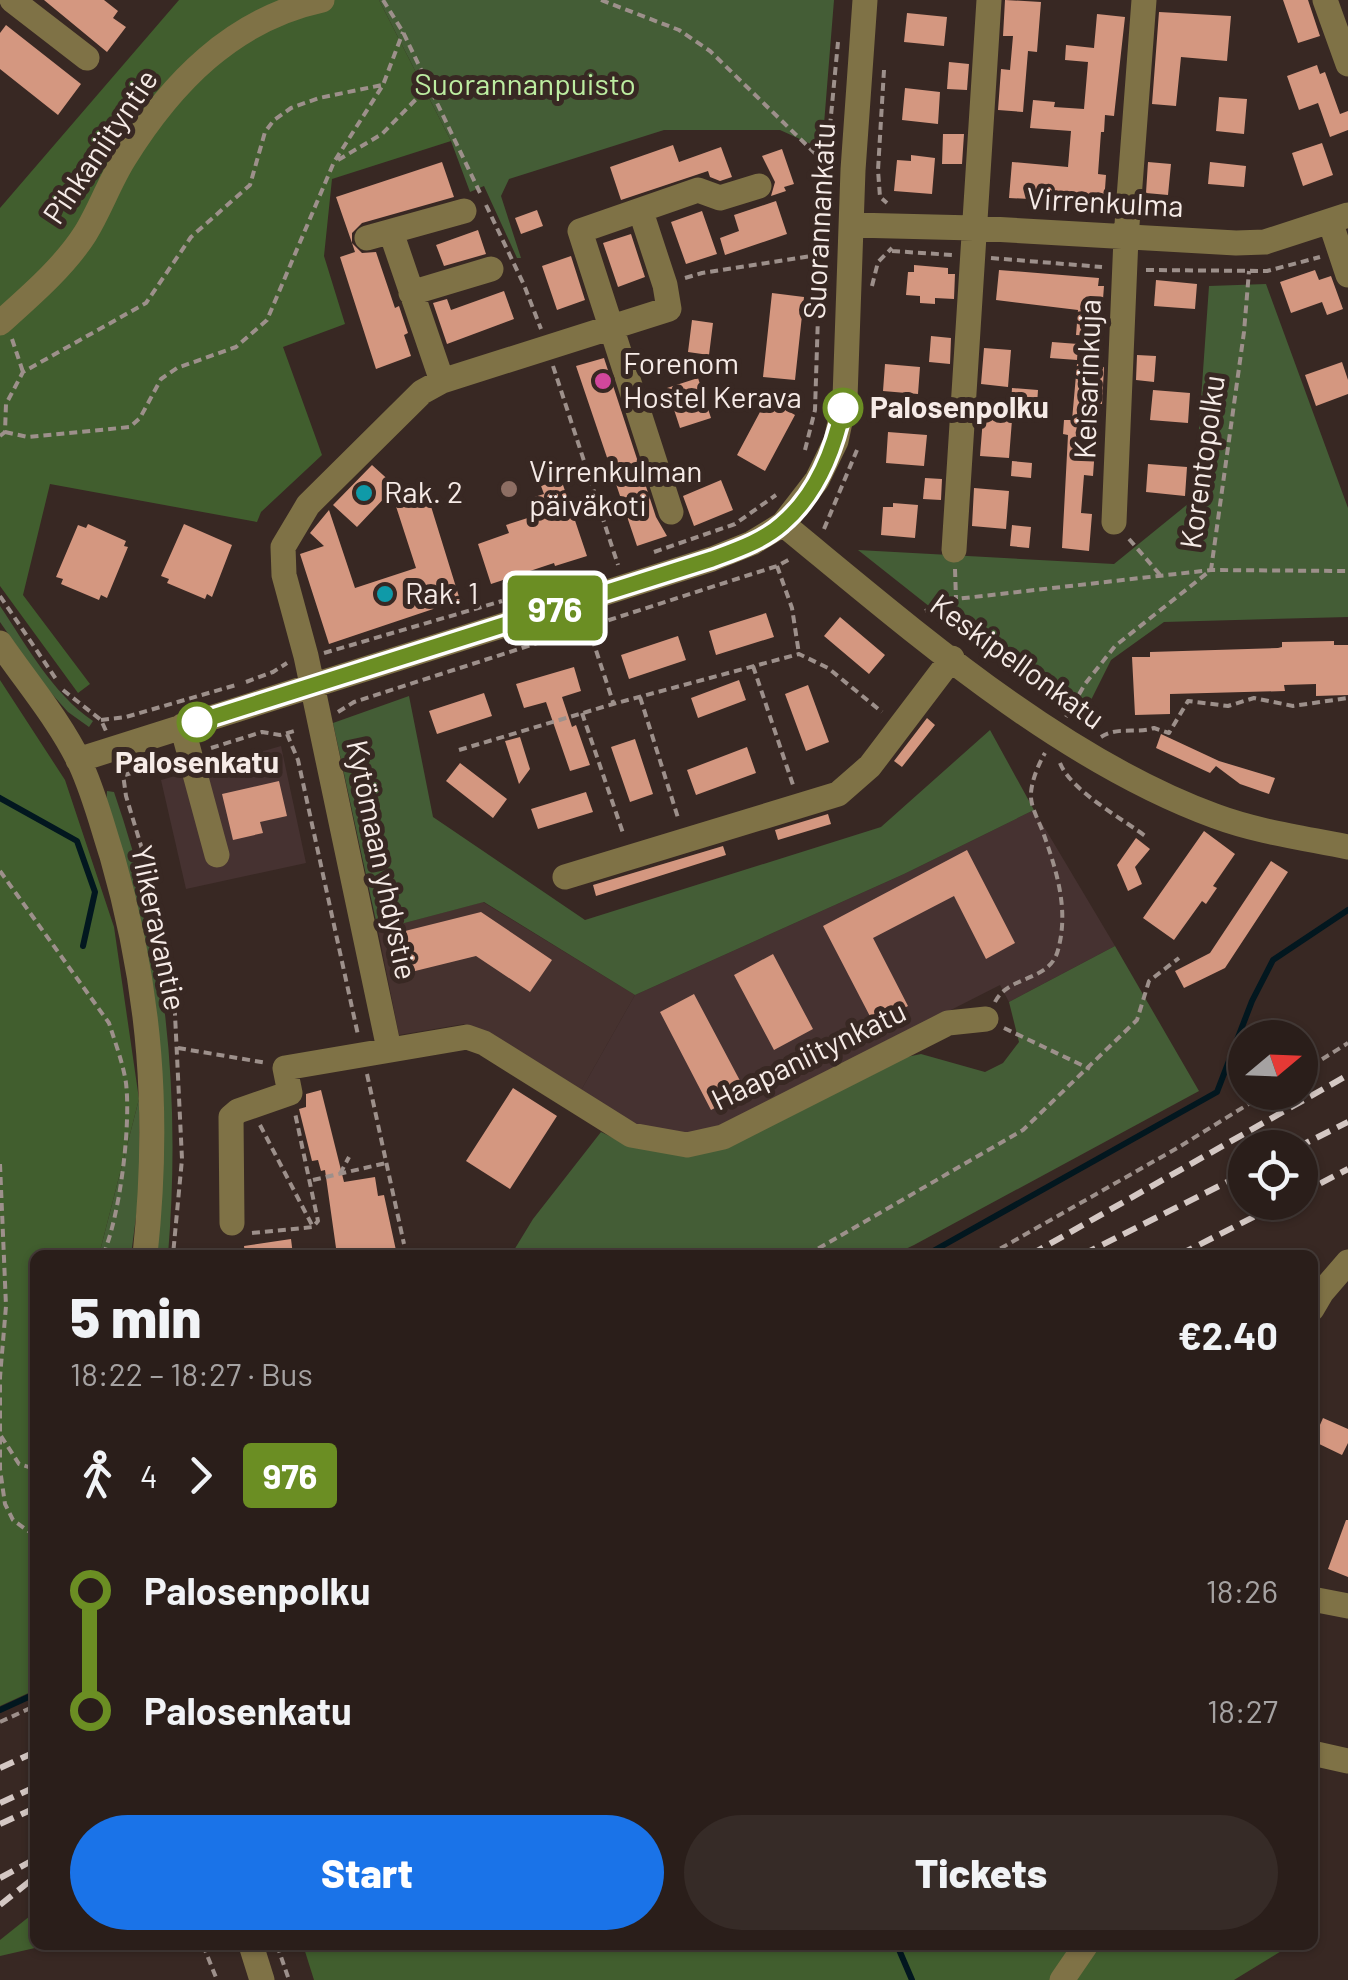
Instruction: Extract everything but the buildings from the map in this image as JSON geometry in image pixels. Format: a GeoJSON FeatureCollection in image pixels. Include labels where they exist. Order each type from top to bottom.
{"type":"FeatureCollection","features":[{"type":"Feature","properties":{"kind":"street"},"geometry":{"type":"LineString","coordinates":[[12,0],[87,58]]}},
{"type":"Feature","properties":{"kind":"street","name":"Pihkaniityntie"},"geometry":{"type":"LineString","coordinates":[[1,322],[84,236],[124,160],[165,100],[202,60],[245,30],[294,6],[322,0]]}},
{"type":"Feature","properties":{"kind":"street","name":"Suorannankatu"},"geometry":{"type":"LineString","coordinates":[[78,760],[712,559],[752,543],[783,524],[817,480],[836,441],[845,398],[865,0]]}},
{"type":"Feature","properties":{"kind":"street"},"geometry":{"type":"LineString","coordinates":[[954,550],[989,0]]}},
{"type":"Feature","properties":{"kind":"street","name":"Keisarinkuja"},"geometry":{"type":"LineString","coordinates":[[1114,522],[1126,238],[1144,0]]}},
{"type":"Feature","properties":{"kind":"street"},"geometry":{"type":"LineString","coordinates":[[1325,0],[1348,64]]}},
{"type":"Feature","properties":{"kind":"street"},"geometry":{"type":"LineString","coordinates":[[671,512],[580,231],[698,190],[720,198],[759,186]]}},
{"type":"Feature","properties":{"kind":"street"},"geometry":{"type":"LineString","coordinates":[[442,381],[411,292],[379,235],[464,211]]}},
{"type":"Feature","properties":{"kind":"street"},"geometry":{"type":"LineString","coordinates":[[310,685],[284,576],[284,546],[293,526],[308,505],[422,392],[442,381],[611,327],[667,297],[641,212]]}},
{"type":"Feature","properties":{"kind":"street"},"geometry":{"type":"LineString","coordinates":[[1339,218],[1348,275]]}},
{"type":"Feature","properties":{"kind":"street","name":"Virrenkulma"},"geometry":{"type":"LineString","coordinates":[[853,226],[1266,242],[1339,218]]}},
{"type":"Feature","properties":{"kind":"street"},"geometry":{"type":"LineString","coordinates":[[411,292],[492,269]]}},
{"type":"Feature","properties":{"kind":"street","name":"Keskipellonkatu"},"geometry":{"type":"LineString","coordinates":[[783,524],[952,658],[1061,727],[1136,781],[1216,816],[1266,831],[1348,847]]}},
{"type":"Feature","properties":{"kind":"street","name":"Ylikeravantie"},"geometry":{"type":"LineString","coordinates":[[0,642],[78,760],[95,799],[124,897],[144,997],[152,1077],[153,1162],[145,1250]]}},
{"type":"Feature","properties":{"kind":"street"},"geometry":{"type":"LineString","coordinates":[[564,877],[838,794],[870,766],[952,658]]}},
{"type":"Feature","properties":{"kind":"street","name":"Kytömaan yhdystie"},"geometry":{"type":"LineString","coordinates":[[310,685],[389,1049]]}},
{"type":"Feature","properties":{"kind":"street"},"geometry":{"type":"LineString","coordinates":[[182,726],[217,855]]}},
{"type":"Feature","properties":{"kind":"street","name":"Haapaniitynkatu"},"geometry":{"type":"LineString","coordinates":[[250,1107],[287,1080],[362,1053],[467,1037],[484,1043],[631,1134],[688,1145],[723,1136],[948,1024],[986,1020]]}},
{"type":"Feature","properties":{"kind":"street"},"geometry":{"type":"LineString","coordinates":[[232,1223],[231,1118],[238,1110],[250,1107]]}},
{"type":"Feature","properties":{"kind":"street"},"geometry":{"type":"LineString","coordinates":[[1318,1299],[1348,1262]]}},
{"type":"Feature","properties":{"kind":"street"},"geometry":{"type":"LineString","coordinates":[[1318,1600],[1348,1606]]}},
{"type":"Feature","properties":{"kind":"street"},"geometry":{"type":"LineString","coordinates":[[1318,1754],[1348,1761]]}},
{"type":"Feature","properties":{"kind":"street"},"geometry":{"type":"LineString","coordinates":[[253,1950],[262,1980]]}},
{"type":"Feature","properties":{"kind":"street"},"geometry":{"type":"LineString","coordinates":[[1062,1980],[1083,1950]]}},
{"type":"Feature","properties":{"kind":"path"},"geometry":{"type":"LineString","coordinates":[[383,0],[403,32],[524,284],[618,565]]}},
{"type":"Feature","properties":{"kind":"path"},"geometry":{"type":"LineString","coordinates":[[601,0],[679,30],[710,51],[826,164]]}},
{"type":"Feature","properties":{"kind":"path"},"geometry":{"type":"LineString","coordinates":[[383,85],[319,98],[291,108],[274,120],[265,132],[250,185],[191,237],[146,303],[24,372],[6,404],[2,434],[28,437],[130,427],[140,418],[161,379],[178,368],[236,346],[267,320],[334,162],[383,85],[403,32]]}},
{"type":"Feature","properties":{"kind":"path"},"geometry":{"type":"LineString","coordinates":[[804,454],[815,410],[819,255],[839,36]]}},
{"type":"Feature","properties":{"kind":"path"},"geometry":{"type":"LineString","coordinates":[[884,56],[878,170],[880,197],[894,209]]}},
{"type":"Feature","properties":{"kind":"path"},"geometry":{"type":"LineString","coordinates":[[334,162],[382,134],[428,86]]}},
{"type":"Feature","properties":{"kind":"path"},"geometry":{"type":"LineString","coordinates":[[667,297],[702,272],[819,255]]}},
{"type":"Feature","properties":{"kind":"path","name":"Korentopolku"},"geometry":{"type":"LineString","coordinates":[[986,1020],[998,994],[1038,976],[1057,956],[1064,922],[1058,878],[1031,797],[1038,765],[1085,684],[1114,646],[1210,570],[1249,271]]}},
{"type":"Feature","properties":{"kind":"path"},"geometry":{"type":"LineString","coordinates":[[1,322],[16,344],[24,372]]}},
{"type":"Feature","properties":{"kind":"path"},"geometry":{"type":"LineString","coordinates":[[652,554],[734,524],[774,496],[786,482]]}},
{"type":"Feature","properties":{"kind":"path"},"geometry":{"type":"LineString","coordinates":[[1114,522],[1162,576]]}},
{"type":"Feature","properties":{"kind":"path"},"geometry":{"type":"LineString","coordinates":[[954,550],[956,599]]}},
{"type":"Feature","properties":{"kind":"path"},"geometry":{"type":"LineString","coordinates":[[777,566],[792,608],[800,654]]}},
{"type":"Feature","properties":{"kind":"path"},"geometry":{"type":"LineString","coordinates":[[925,611],[956,599],[1210,570],[1348,571]]}},
{"type":"Feature","properties":{"kind":"path"},"geometry":{"type":"LineString","coordinates":[[0,596],[64,692],[101,720],[126,717],[246,682],[306,656],[344,649],[509,598]]}},
{"type":"Feature","properties":{"kind":"path"},"geometry":{"type":"LineString","coordinates":[[588,626],[613,704]]}},
{"type":"Feature","properties":{"kind":"path"},"geometry":{"type":"LineString","coordinates":[[459,750],[800,654],[828,668],[900,726]]}},
{"type":"Feature","properties":{"kind":"path"},"geometry":{"type":"LineString","coordinates":[[754,666],[800,806]]}},
{"type":"Feature","properties":{"kind":"path"},"geometry":{"type":"LineString","coordinates":[[640,697],[685,840]]}},
{"type":"Feature","properties":{"kind":"path"},"geometry":{"type":"LineString","coordinates":[[1098,740],[1112,731],[1143,732],[1154,728],[1168,733],[1188,701],[1228,706],[1254,698],[1292,706],[1348,698]]}},
{"type":"Feature","properties":{"kind":"path"},"geometry":{"type":"LineString","coordinates":[[1053,710],[1061,727],[1055,752],[1064,772],[1148,838]]}},
{"type":"Feature","properties":{"kind":"path"},"geometry":{"type":"LineString","coordinates":[[582,713],[631,856]]}},
{"type":"Feature","properties":{"kind":"path"},"geometry":{"type":"LineString","coordinates":[[287,734],[298,760],[404,1244]]}},
{"type":"Feature","properties":{"kind":"path"},"geometry":{"type":"LineString","coordinates":[[0,871],[109,1022],[118,1050],[126,1085],[126,1120],[114,1221],[105,1250]]}},
{"type":"Feature","properties":{"kind":"path"},"geometry":{"type":"LineString","coordinates":[[816,1250],[1024,1130],[1137,1020],[1149,981],[1179,958]]}},
{"type":"Feature","properties":{"kind":"path"},"geometry":{"type":"LineString","coordinates":[[986,1020],[1090,1069]]}},
{"type":"Feature","properties":{"kind":"path"},"geometry":{"type":"LineString","coordinates":[[1318,1061],[1348,1043]]}},
{"type":"Feature","properties":{"kind":"path"},"geometry":{"type":"LineString","coordinates":[[178,1048],[287,1080],[318,1222],[313,1228],[276,1234],[241,1233],[232,1223]]}},
{"type":"Feature","properties":{"kind":"path"},"geometry":{"type":"LineString","coordinates":[[250,1107],[313,1228]]}},
{"type":"Feature","properties":{"kind":"path"},"geometry":{"type":"LineString","coordinates":[[998,1250],[1239,1110]]}},
{"type":"Feature","properties":{"kind":"path"},"geometry":{"type":"LineString","coordinates":[[340,1174],[349,1157]]}},
{"type":"Feature","properties":{"kind":"path"},"geometry":{"type":"LineString","coordinates":[[0,1164],[6,1306],[0,1377],[0,1469],[5,1504],[13,1520],[30,1531]]}},
{"type":"Feature","properties":{"kind":"path"},"geometry":{"type":"LineString","coordinates":[[310,1181],[386,1164]]}},
{"type":"Feature","properties":{"kind":"path"},"geometry":{"type":"LineString","coordinates":[[276,1234],[276,1241]]}},
{"type":"Feature","properties":{"kind":"path"},"geometry":{"type":"LineString","coordinates":[[1,1436],[20,1464],[30,1467]]}},
{"type":"Feature","properties":{"kind":"path"},"geometry":{"type":"LineString","coordinates":[[0,1722],[30,1708]]}},
{"type":"Feature","properties":{"kind":"path"},"geometry":{"type":"LineString","coordinates":[[205,1950],[216,1980]]}},
{"type":"Feature","properties":{"kind":"path"},"geometry":{"type":"LineString","coordinates":[[279,1950],[289,1980]]}},
{"type":"Feature","properties":{"kind":"shaded area"},"geometry":{"type":"Polygon","coordinates":[[[281,746],[306,863],[186,889],[161,780],[281,746]]]}},
{"type":"Feature","properties":{"kind":"shaded area"},"geometry":{"type":"Polygon","coordinates":[[[1034,810],[1115,946],[1009,1002],[1000,985],[723,1126],[688,1134],[638,1126],[579,1094],[635,995],[904,874],[1034,810]]]}},
{"type":"Feature","properties":{"kind":"shaded area"},"geometry":{"type":"Polygon","coordinates":[[[483,902],[635,995],[579,1094],[464,1024],[399,1035],[378,930],[483,902]]]}},
{"type":"Feature","properties":{"kind":"green space"},"geometry":{"type":"Polygon","coordinates":[[[179,0],[379,0],[451,141],[332,179],[324,256],[345,324],[283,347],[322,455],[261,512],[257,522],[50,484],[23,595],[90,684],[78,693],[0,586],[0,208],[179,0]]]}},
{"type":"Feature","properties":{"kind":"green space","name":"Suorannanpuisto"},"geometry":{"type":"Polygon","coordinates":[[[379,0],[834,0],[822,149],[780,130],[664,130],[509,179],[501,196],[521,258],[517,258],[484,186],[470,192],[451,141],[379,0]]]}},
{"type":"Feature","properties":{"kind":"green space"},"geometry":{"type":"Polygon","coordinates":[[[1266,284],[1348,508],[1348,617],[1164,622],[1111,660],[1082,718],[1011,671],[858,550],[1114,564],[1194,499],[1209,286],[1266,284]]]}},
{"type":"Feature","properties":{"kind":"green space"},"geometry":{"type":"Polygon","coordinates":[[[0,606],[53,683],[93,721],[89,727],[68,712],[43,684],[0,622],[0,606]]]}},
{"type":"Feature","properties":{"kind":"green space"},"geometry":{"type":"Polygon","coordinates":[[[0,680],[65,780],[114,927],[139,1099],[100,1250],[30,1250],[30,1692],[0,1706],[0,680]]]}},
{"type":"Feature","properties":{"kind":"green space"},"geometry":{"type":"Polygon","coordinates":[[[409,696],[433,817],[585,920],[881,827],[990,730],[1034,810],[904,874],[635,995],[484,902],[378,930],[333,723],[409,696]]]}},
{"type":"Feature","properties":{"kind":"green space"},"geometry":{"type":"Polygon","coordinates":[[[107,791],[114,792],[147,906],[158,963],[171,1079],[168,1250],[154,1250],[160,1199],[106,808],[107,791]]]}},
{"type":"Feature","properties":{"kind":"green space"},"geometry":{"type":"Polygon","coordinates":[[[1115,946],[1199,1091],[904,1250],[514,1250],[533,1219],[601,1132],[628,1145],[682,1154],[902,1058],[921,1054],[985,1072],[1003,1063],[1019,1042],[1009,1002],[1115,946]]]}},
{"type":"Feature","properties":{"kind":"green space"},"geometry":{"type":"Polygon","coordinates":[[[139,1099],[140,1187],[132,1250],[100,1250],[139,1099]]]}},
{"type":"Feature","properties":{"kind":"green space"},"geometry":{"type":"Polygon","coordinates":[[[30,1916],[30,1949],[0,1956],[0,1940],[30,1916]]]}},
{"type":"Feature","properties":{"kind":"green space"},"geometry":{"type":"Polygon","coordinates":[[[305,1950],[1283,1950],[1234,1980],[314,1980],[305,1950]]]}},
{"type":"Feature","properties":{"kind":"waterway"},"geometry":{"type":"LineString","coordinates":[[0,798],[77,841],[95,892],[83,946]]}},
{"type":"Feature","properties":{"kind":"waterway"},"geometry":{"type":"LineString","coordinates":[[935,1250],[1217,1092],[1252,1001],[1273,960],[1348,910]]}},
{"type":"Feature","properties":{"kind":"waterway"},"geometry":{"type":"LineString","coordinates":[[0,1710],[30,1696]]}},
{"type":"Feature","properties":{"kind":"waterway"},"geometry":{"type":"LineString","coordinates":[[899,1950],[912,1980]]}},
{"type":"Feature","properties":{"kind":"railway"},"geometry":{"type":"LineString","coordinates":[[1039,1250],[1348,1075]]}},
{"type":"Feature","properties":{"kind":"railway"},"geometry":{"type":"LineString","coordinates":[[1318,1137],[1348,1122]]}},
{"type":"Feature","properties":{"kind":"railway"},"geometry":{"type":"LineString","coordinates":[[1318,1185],[1348,1169]]}},
{"type":"Feature","properties":{"kind":"railway"},"geometry":{"type":"LineString","coordinates":[[1092,1250],[1228,1182]]}},
{"type":"Feature","properties":{"kind":"railway"},"geometry":{"type":"LineString","coordinates":[[1189,1250],[1248,1220]]}},
{"type":"Feature","properties":{"kind":"railway"},"geometry":{"type":"LineString","coordinates":[[0,1768],[30,1754]]}},
{"type":"Feature","properties":{"kind":"railway"},"geometry":{"type":"LineString","coordinates":[[0,1803],[30,1789]]}},
{"type":"Feature","properties":{"kind":"railway"},"geometry":{"type":"LineString","coordinates":[[0,1824],[30,1810]]}},
{"type":"Feature","properties":{"kind":"railway"},"geometry":{"type":"LineString","coordinates":[[0,1878],[30,1862]]}},
{"type":"Feature","properties":{"kind":"railway"},"geometry":{"type":"LineString","coordinates":[[0,1905],[30,1881]]}},
{"type":"Feature","properties":{"kind":"bus line","name":"976"},"geometry":{"type":"LineString","coordinates":[[197,722],[752,543],[783,524],[817,480],[836,441],[843,408]]}},
{"type":"Feature","properties":{"kind":"place","name":"Forenom Hostel Kerava"},"geometry":{"type":"Point","coordinates":[603,381]}},
{"type":"Feature","properties":{"kind":"place","name":"Palosenpolku"},"geometry":{"type":"Point","coordinates":[843,408]}},
{"type":"Feature","properties":{"kind":"place","name":"Virrenkulman päiväkoti"},"geometry":{"type":"Point","coordinates":[509,489]}},
{"type":"Feature","properties":{"kind":"place","name":"Rak. 2"},"geometry":{"type":"Point","coordinates":[364,493]}},
{"type":"Feature","properties":{"kind":"place","name":"Rak. 1"},"geometry":{"type":"Point","coordinates":[385,594]}},
{"type":"Feature","properties":{"kind":"place","name":"Palosenkatu"},"geometry":{"type":"Point","coordinates":[197,722]}}]}
